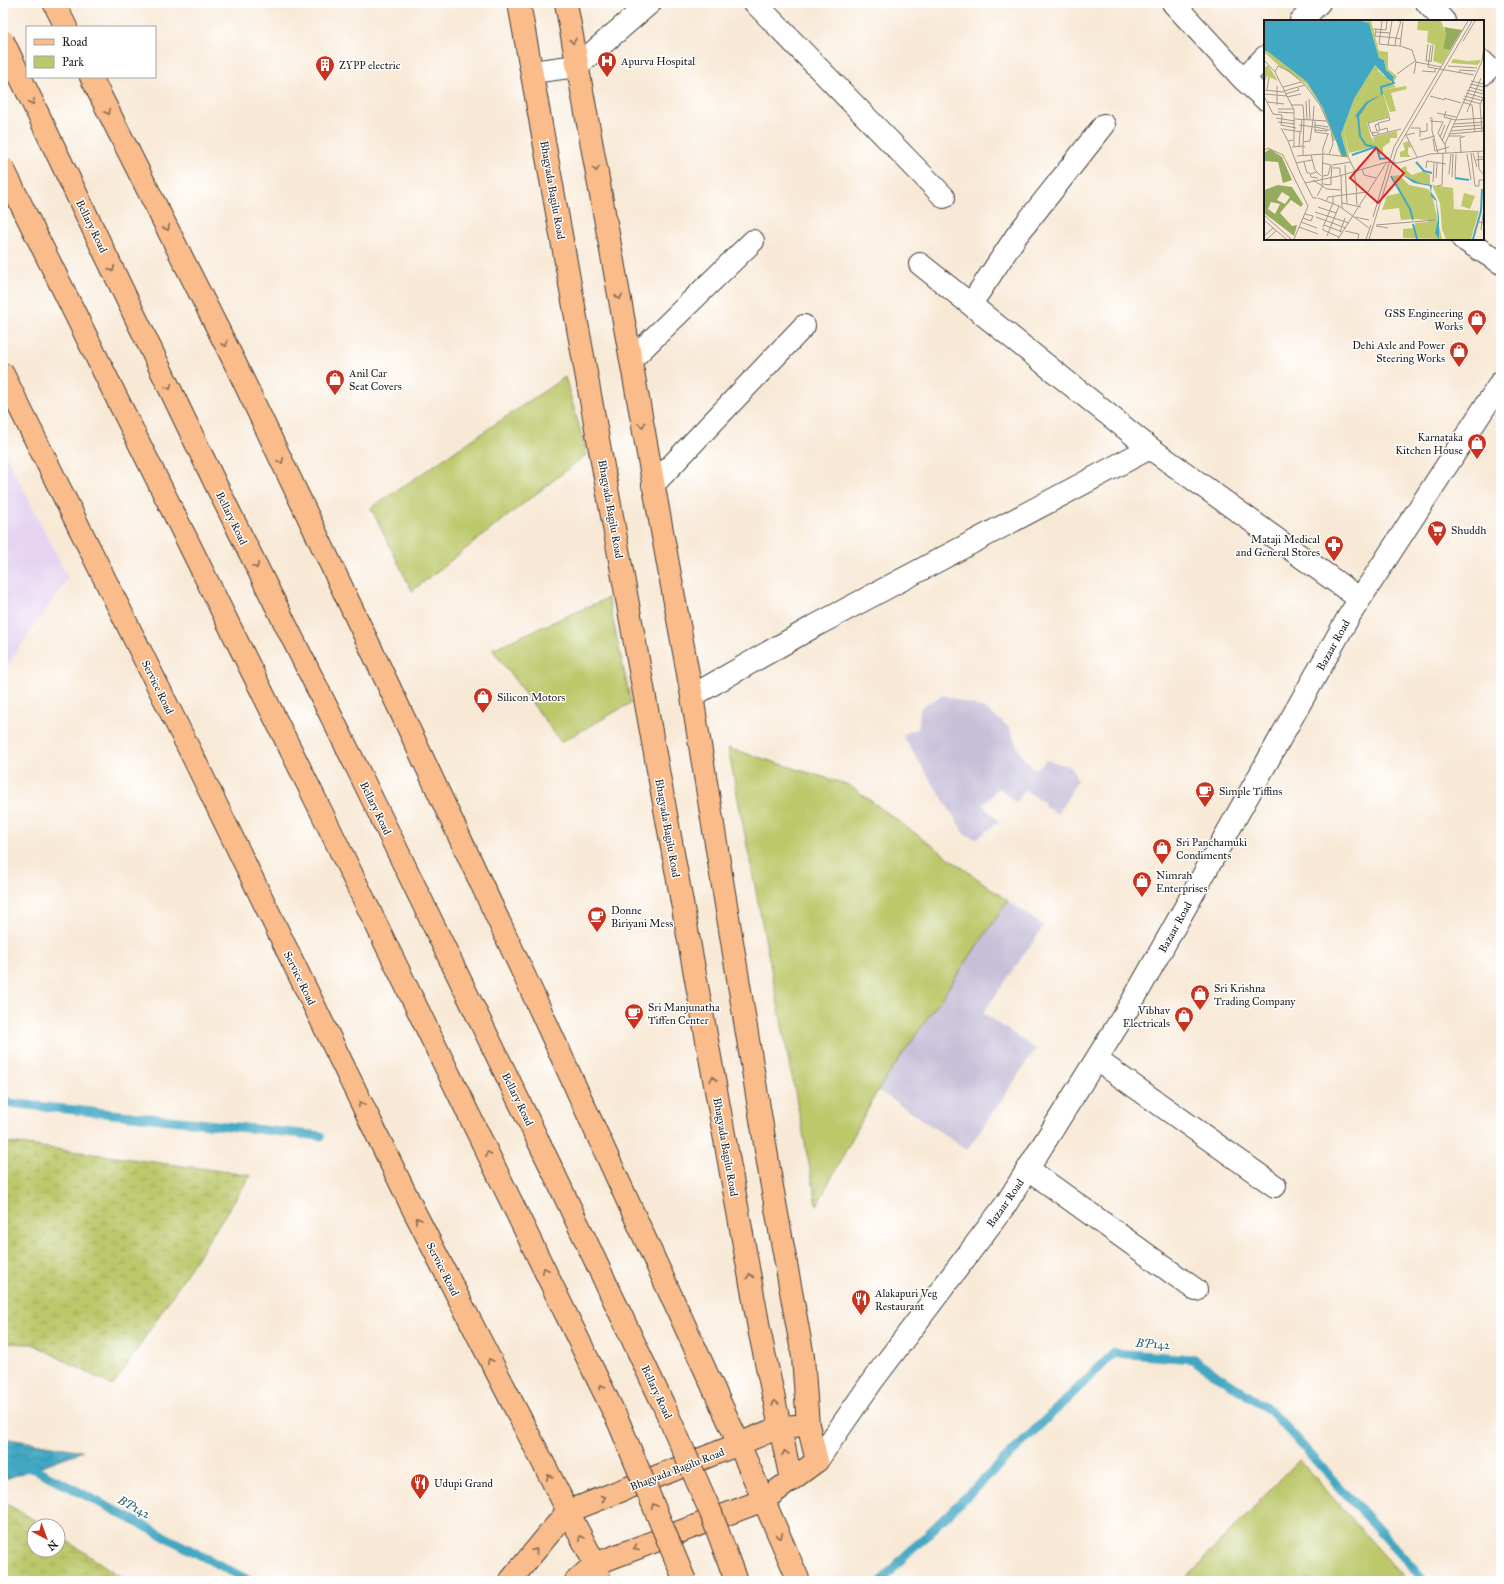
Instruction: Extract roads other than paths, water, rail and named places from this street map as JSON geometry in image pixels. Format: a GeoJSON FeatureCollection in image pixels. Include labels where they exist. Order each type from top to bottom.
{"type":"FeatureCollection","features":[{"type":"Feature","properties":{"kind":"main road"},"geometry":{"type":"LineString","coordinates":[[54,3],[66,26]]}},
{"type":"Feature","properties":{"kind":"main road","name":"Bhagyada Bagilu Road"},"geometry":{"type":"LineString","coordinates":[[519,3],[760,1334],[780,1426],[739,1444],[567,1512]]}},
{"type":"Feature","properties":{"kind":"main road"},"geometry":{"type":"LineString","coordinates":[[566,3],[692,696],[771,1181],[803,1358],[808,1425],[816,1461],[764,1500],[598,1573],[576,1581]]}},
{"type":"Feature","properties":{"kind":"main road","name":"Bellary Road"},"geometry":{"type":"LineString","coordinates":[[3,41],[217,487],[362,778],[550,1165],[663,1404],[711,1513],[736,1581]]}},
{"type":"Feature","properties":{"kind":"main road"},"geometry":{"type":"LineString","coordinates":[[92,78],[234,363],[532,992],[739,1444],[799,1581]]}},
{"type":"Feature","properties":{"kind":"main road"},"geometry":{"type":"LineString","coordinates":[[3,168],[319,807],[612,1409],[685,1581]]}},
{"type":"Feature","properties":{"kind":"main road","name":"Service Road"},"geometry":{"type":"LineString","coordinates":[[3,374],[200,770],[414,1212],[598,1573]]}},
{"type":"Feature","properties":{"kind":"main road"},"geometry":{"type":"LineString","coordinates":[[791,1480],[780,1426],[808,1425]]}},
{"type":"Feature","properties":{"kind":"main road"},"geometry":{"type":"LineString","coordinates":[[510,1581],[567,1512]]}},
{"type":"Feature","properties":{"kind":"street"},"geometry":{"type":"LineString","coordinates":[[532,72],[577,66],[650,3]]}},
{"type":"Feature","properties":{"kind":"street"},"geometry":{"type":"LineString","coordinates":[[755,3],[944,197]]}},
{"type":"Feature","properties":{"kind":"street"},"geometry":{"type":"LineString","coordinates":[[1173,3],[1243,79],[1264,98]]}},
{"type":"Feature","properties":{"kind":"street"},"geometry":{"type":"LineString","coordinates":[[1302,20],[1319,3]]}},
{"type":"Feature","properties":{"kind":"street"},"geometry":{"type":"LineString","coordinates":[[1427,3],[1443,20]]}},
{"type":"Feature","properties":{"kind":"street"},"geometry":{"type":"LineString","coordinates":[[1243,79],[1264,58]]}},
{"type":"Feature","properties":{"kind":"street"},"geometry":{"type":"LineString","coordinates":[[1484,63],[1488,68],[1484,73]]}},
{"type":"Feature","properties":{"kind":"street"},"geometry":{"type":"LineString","coordinates":[[971,304],[1017,235],[1104,125]]}},
{"type":"Feature","properties":{"kind":"street"},"geometry":{"type":"LineString","coordinates":[[1465,240],[1501,263]]}},
{"type":"Feature","properties":{"kind":"street"},"geometry":{"type":"LineString","coordinates":[[631,360],[753,241]]}},
{"type":"Feature","properties":{"kind":"street"},"geometry":{"type":"LineString","coordinates":[[920,264],[1150,448],[1360,599]]}},
{"type":"Feature","properties":{"kind":"street"},"geometry":{"type":"LineString","coordinates":[[653,485],[804,326]]}},
{"type":"Feature","properties":{"kind":"street","name":"Bazaar Road"},"geometry":{"type":"LineString","coordinates":[[816,1461],[873,1380],[1006,1204],[1132,1002],[1349,616],[1501,382]]}},
{"type":"Feature","properties":{"kind":"street"},"geometry":{"type":"LineString","coordinates":[[692,696],[811,628],[1150,448]]}},
{"type":"Feature","properties":{"kind":"street"},"geometry":{"type":"LineString","coordinates":[[1096,1060],[1274,1186]]}},
{"type":"Feature","properties":{"kind":"street"},"geometry":{"type":"LineString","coordinates":[[1028,1168],[1196,1290]]}},
{"type":"Feature","properties":{"kind":"street"},"geometry":{"type":"LineString","coordinates":[[808,1425],[834,1435]]}},
{"type":"Feature","properties":{"kind":"water"},"geometry":{"type":"Polygon","coordinates":[[[3,1438],[83,1451],[3,1480],[3,1438]]]}},
{"type":"Feature","properties":{"kind":"waterway"},"geometry":{"type":"LineString","coordinates":[[3,1097],[8,1103],[321,1136]]}},
{"type":"Feature","properties":{"kind":"waterway","name":"BP142"},"geometry":{"type":"LineString","coordinates":[[882,1581],[896,1565],[1114,1353],[1192,1359],[1270,1410],[1425,1581]]}},
{"type":"Feature","properties":{"kind":"waterway","name":"BP142"},"geometry":{"type":"LineString","coordinates":[[3,1463],[35,1469],[250,1581]]}},
{"type":"Feature","properties":{"kind":"place","name":"Apurva Hospital"},"geometry":{"type":"Point","coordinates":[607,78]}},
{"type":"Feature","properties":{"kind":"place","name":"ZYPP electric"},"geometry":{"type":"Point","coordinates":[325,82]}},
{"type":"Feature","properties":{"kind":"place","name":"GSS Engineering Works"},"geometry":{"type":"Point","coordinates":[1477,336]}},
{"type":"Feature","properties":{"kind":"place","name":"Dehi Axle and Power Steering Works"},"geometry":{"type":"Point","coordinates":[1459,368]}},
{"type":"Feature","properties":{"kind":"place","name":"Anil Car Seat Covers"},"geometry":{"type":"Point","coordinates":[335,396]}},
{"type":"Feature","properties":{"kind":"place","name":"Karnataka Kitchen House"},"geometry":{"type":"Point","coordinates":[1477,460]}},
{"type":"Feature","properties":{"kind":"place","name":"Shuddh"},"geometry":{"type":"Point","coordinates":[1437,547]}},
{"type":"Feature","properties":{"kind":"place","name":"Mataji Medical and General Stores"},"geometry":{"type":"Point","coordinates":[1334,562]}},
{"type":"Feature","properties":{"kind":"place","name":"Silicon Motors"},"geometry":{"type":"Point","coordinates":[483,714]}},
{"type":"Feature","properties":{"kind":"place","name":"Simple Tiffins"},"geometry":{"type":"Point","coordinates":[1205,808]}},
{"type":"Feature","properties":{"kind":"place","name":"Sri Panchamuki Condiments"},"geometry":{"type":"Point","coordinates":[1162,865]}},
{"type":"Feature","properties":{"kind":"place","name":"Nimrah Enterprises"},"geometry":{"type":"Point","coordinates":[1142,898]}},
{"type":"Feature","properties":{"kind":"place","name":"Donne Biriyani Mess"},"geometry":{"type":"Point","coordinates":[597,933]}},
{"type":"Feature","properties":{"kind":"place","name":"Sri Krishna Trading Company"},"geometry":{"type":"Point","coordinates":[1200,1011]}},
{"type":"Feature","properties":{"kind":"place","name":"Sri Manjunatha Tiffen Center"},"geometry":{"type":"Point","coordinates":[634,1030]}},
{"type":"Feature","properties":{"kind":"place","name":"Vibhav Electricals"},"geometry":{"type":"Point","coordinates":[1184,1033]}},
{"type":"Feature","properties":{"kind":"place","name":"Alakapuri Veg Restaurant"},"geometry":{"type":"Point","coordinates":[861,1316]}},
{"type":"Feature","properties":{"kind":"place","name":"Udupi Grand"},"geometry":{"type":"Point","coordinates":[420,1500]}}]}
